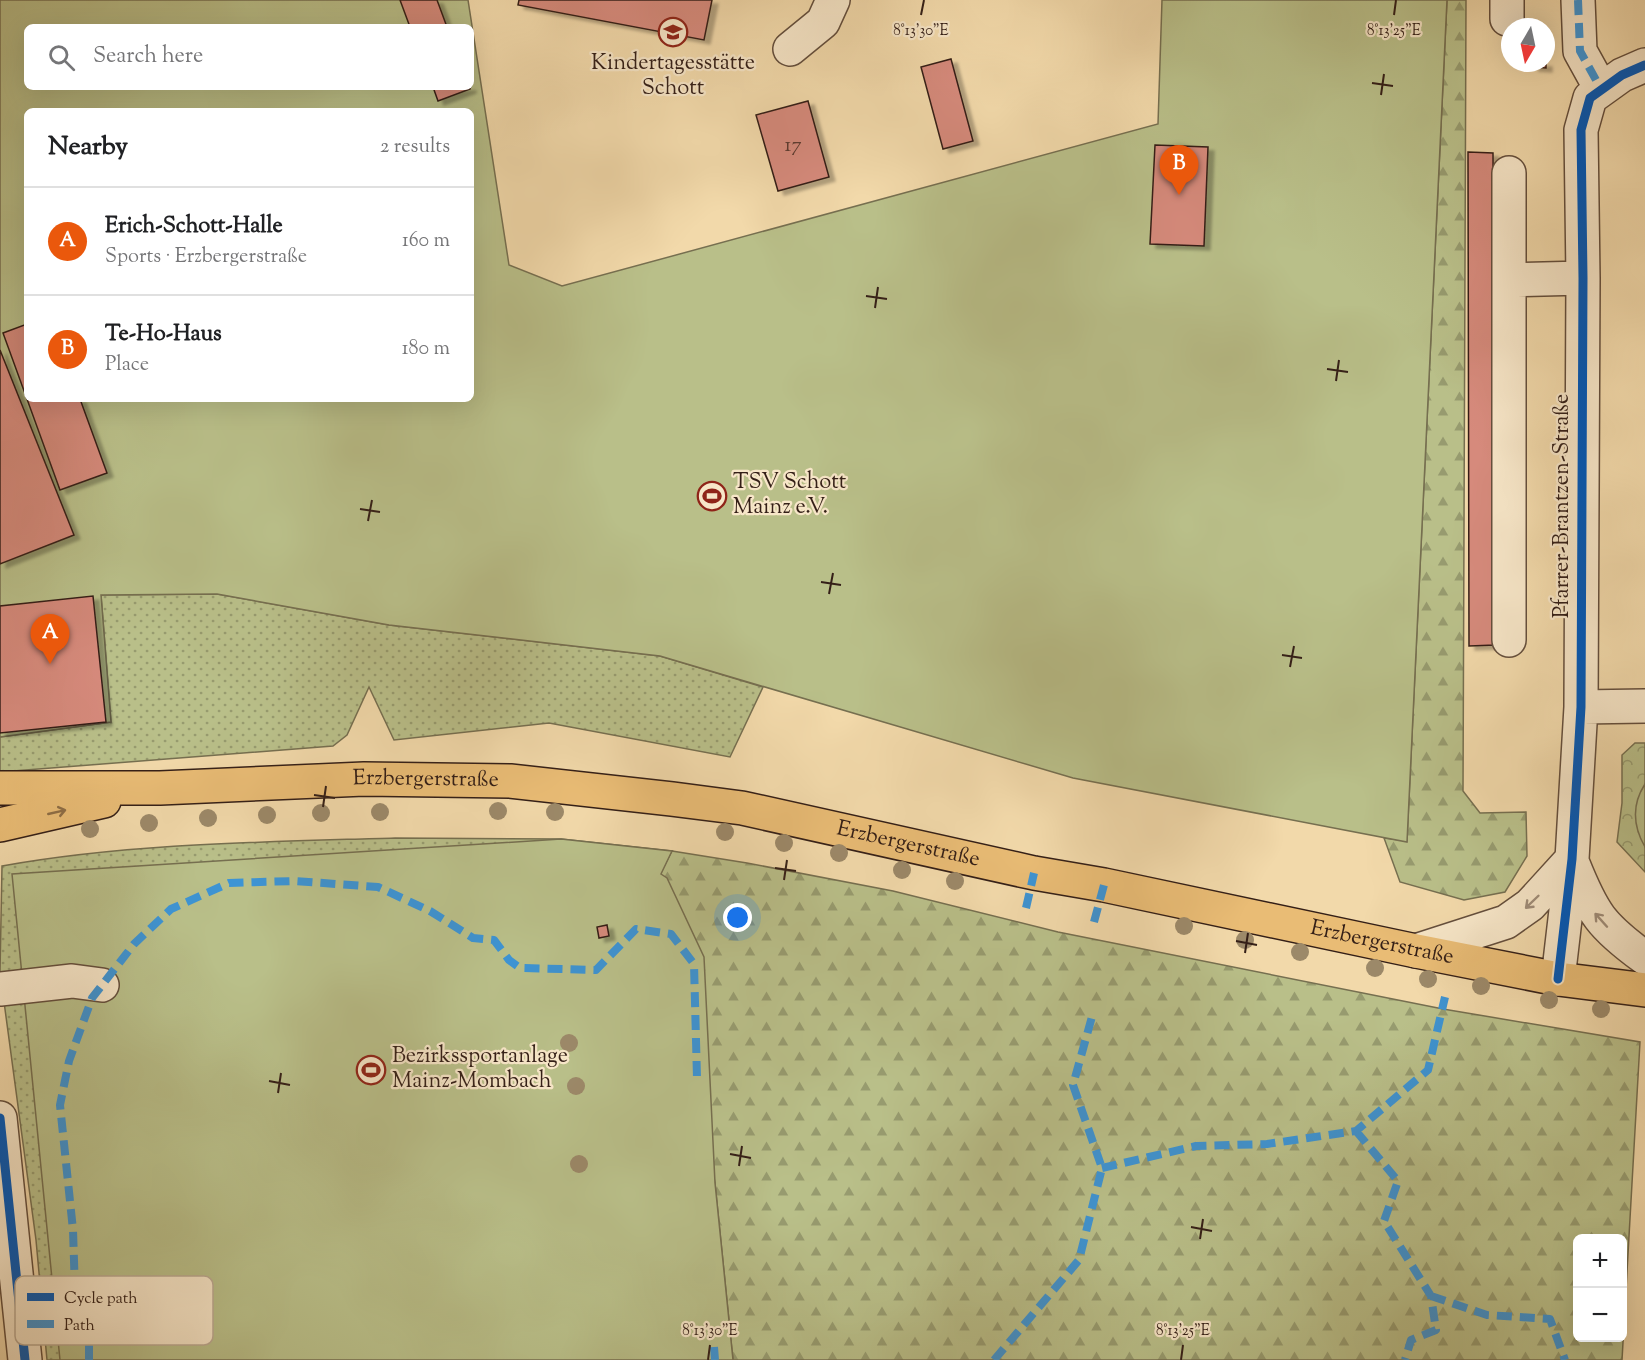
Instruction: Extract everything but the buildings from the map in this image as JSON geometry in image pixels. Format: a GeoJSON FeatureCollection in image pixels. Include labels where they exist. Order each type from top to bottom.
{"type":"FeatureCollection","features":[{"type":"Feature","properties":{"kind":"main road","name":"Erzbergerstraße"},"geometry":{"type":"LineString","coordinates":[[0,788],[160,788],[364,779],[510,781],[672,799],[742,808],[1034,873],[1104,885],[1558,979],[1645,990]]}},
{"type":"Feature","properties":{"kind":"main road","name":"Erzbergerstraße"},"geometry":{"type":"LineString","coordinates":[[0,825],[160,788]]}},
{"type":"Feature","properties":{"kind":"street"},"geometry":{"type":"LineString","coordinates":[[790,49],[823,22],[833,0]]}},
{"type":"Feature","properties":{"kind":"street"},"geometry":{"type":"LineString","coordinates":[[1578,0],[1580,51],[1620,86]]}},
{"type":"Feature","properties":{"kind":"street","name":"Pfarrer-Brantzen-Straße"},"geometry":{"type":"LineString","coordinates":[[1558,979],[1572,859],[1581,707],[1583,278],[1581,130],[1590,98],[1620,86],[1622,75],[1645,65]]}},
{"type":"Feature","properties":{"kind":"street"},"geometry":{"type":"LineString","coordinates":[[1509,173],[1509,640]]}},
{"type":"Feature","properties":{"kind":"street"},"geometry":{"type":"LineString","coordinates":[[1509,280],[1583,278]]}},
{"type":"Feature","properties":{"kind":"street"},"geometry":{"type":"LineString","coordinates":[[1581,707],[1645,706]]}},
{"type":"Feature","properties":{"kind":"street"},"geometry":{"type":"LineString","coordinates":[[1416,951],[1506,922],[1530,904],[1572,859]]}},
{"type":"Feature","properties":{"kind":"street","name":"Pfarrer-Brantzen-Straße"},"geometry":{"type":"LineString","coordinates":[[1572,859],[1586,899],[1596,915],[1619,939],[1645,958]]}},
{"type":"Feature","properties":{"kind":"street"},"geometry":{"type":"LineString","coordinates":[[0,988],[72,981],[102,985]]}},
{"type":"Feature","properties":{"kind":"street"},"geometry":{"type":"LineString","coordinates":[[0,1118],[16,1276]]}},
{"type":"Feature","properties":{"kind":"street"},"geometry":{"type":"LineString","coordinates":[[23,1345],[25,1360]]}},
{"type":"Feature","properties":{"kind":"green space","name":"TSV Schott Mainz e.V."},"geometry":{"type":"Polygon","coordinates":[[[0,0],[468,0],[472,24],[24,24],[24,90],[474,90],[474,39],[509,265],[562,286],[1158,124],[1162,0],[1447,0],[1407,842],[1073,778],[660,656],[389,625],[217,594],[101,595],[111,722],[0,737],[0,0]]]}},
{"type":"Feature","properties":{"kind":"green space"},"geometry":{"type":"Polygon","coordinates":[[[1447,0],[1466,0],[1463,791],[1480,813],[1526,812],[1527,856],[1505,892],[1464,900],[1400,882],[1384,838],[1407,841],[1447,0]]]}},
{"type":"Feature","properties":{"kind":"green space"},"geometry":{"type":"Polygon","coordinates":[[[217,594],[389,625],[660,656],[763,687],[730,757],[549,723],[394,740],[369,687],[347,735],[333,746],[0,772],[0,737],[111,722],[101,595],[217,594]]]}},
{"type":"Feature","properties":{"kind":"green space"},"geometry":{"type":"Polygon","coordinates":[[[1635,743],[1645,743],[1645,872],[1617,842],[1622,803],[1622,755],[1635,743]]]}},
{"type":"Feature","properties":{"kind":"green space"},"geometry":{"type":"Polygon","coordinates":[[[1645,784],[1645,847],[1636,823],[1636,807],[1645,784]]]}},
{"type":"Feature","properties":{"kind":"green space"},"geometry":{"type":"Polygon","coordinates":[[[395,838],[561,839],[672,851],[176,1276],[39,1276],[0,972],[2,866],[99,852],[247,843],[395,838]]]}},
{"type":"Feature","properties":{"kind":"green space","name":"Bezirkssportanlage Mainz-Mombach"},"geometry":{"type":"Polygon","coordinates":[[[561,839],[672,851],[661,874],[667,878],[704,957],[715,1183],[733,1360],[60,1360],[59,1345],[213,1345],[213,1276],[52,1276],[12,874],[561,839]]]}},
{"type":"Feature","properties":{"kind":"green space"},"geometry":{"type":"Polygon","coordinates":[[[672,851],[893,891],[1058,932],[1443,1009],[1640,1042],[1627,1272],[1627,1234],[1573,1234],[1573,1342],[1623,1342],[1622,1360],[733,1360],[715,1183],[660,874],[672,851]]]}},
{"type":"Feature","properties":{"kind":"green space"},"geometry":{"type":"Polygon","coordinates":[[[46,1345],[96,1345],[78,1360],[47,1360],[46,1345]]]}},
{"type":"Feature","properties":{"kind":"marked path"},"geometry":{"type":"LineString","coordinates":[[1578,0],[1580,51],[1601,89]]}},
{"type":"Feature","properties":{"kind":"marked path"},"geometry":{"type":"LineString","coordinates":[[1026,908],[1034,873]]}},
{"type":"Feature","properties":{"kind":"marked path"},"geometry":{"type":"LineString","coordinates":[[75,1276],[73,1230],[60,1105],[69,1061],[92,998],[134,944],[171,909],[229,883],[295,881],[378,887],[430,911],[473,938],[494,940],[509,960],[520,968],[596,970],[636,929],[671,934],[694,964],[697,1078]]}},
{"type":"Feature","properties":{"kind":"marked path"},"geometry":{"type":"LineString","coordinates":[[1094,922],[1104,885]]}},
{"type":"Feature","properties":{"kind":"marked path"},"geometry":{"type":"LineString","coordinates":[[1102,1168],[1196,1146],[1267,1144],[1356,1131],[1428,1070],[1445,997]]}},
{"type":"Feature","properties":{"kind":"marked path"},"geometry":{"type":"LineString","coordinates":[[994,1360],[1079,1260],[1102,1168],[1073,1085],[1093,1013]]}},
{"type":"Feature","properties":{"kind":"marked path"},"geometry":{"type":"LineString","coordinates":[[1356,1131],[1398,1181],[1384,1221],[1431,1296],[1436,1330],[1411,1340],[1405,1360]]}},
{"type":"Feature","properties":{"kind":"marked path"},"geometry":{"type":"LineString","coordinates":[[1431,1296],[1487,1315],[1550,1319],[1565,1360]]}},
{"type":"Feature","properties":{"kind":"marked path"},"geometry":{"type":"LineString","coordinates":[[89,1345],[89,1360]]}},
{"type":"Feature","properties":{"kind":"marked path"},"geometry":{"type":"LineString","coordinates":[[714,1347],[715,1360]]}},
{"type":"Feature","properties":{"kind":"cycle path"},"geometry":{"type":"LineString","coordinates":[[1558,979],[1572,859],[1581,707],[1583,278],[1581,130],[1590,98],[1622,75],[1645,65]]}},
{"type":"Feature","properties":{"kind":"cycle path"},"geometry":{"type":"LineString","coordinates":[[0,1118],[16,1276]]}},
{"type":"Feature","properties":{"kind":"cycle path"},"geometry":{"type":"LineString","coordinates":[[23,1345],[25,1360]]}},
{"type":"Feature","properties":{"kind":"place","name":"Kindertagesstätte Schott"},"geometry":{"type":"Point","coordinates":[673,32]}},
{"type":"Feature","properties":{"kind":"place","name":"Te-Ho-Haus"},"geometry":{"type":"Point","coordinates":[1179,195]}},
{"type":"Feature","properties":{"kind":"place","name":"TSV Schott Mainz e.V."},"geometry":{"type":"Point","coordinates":[712,496]}},
{"type":"Feature","properties":{"kind":"place","name":"Erich-Schott-Halle"},"geometry":{"type":"Point","coordinates":[50,664]}},
{"type":"Feature","properties":{"kind":"place","name":"Bezirkssportanlage Mainz-Mombach"},"geometry":{"type":"Point","coordinates":[371,1070]}}]}
